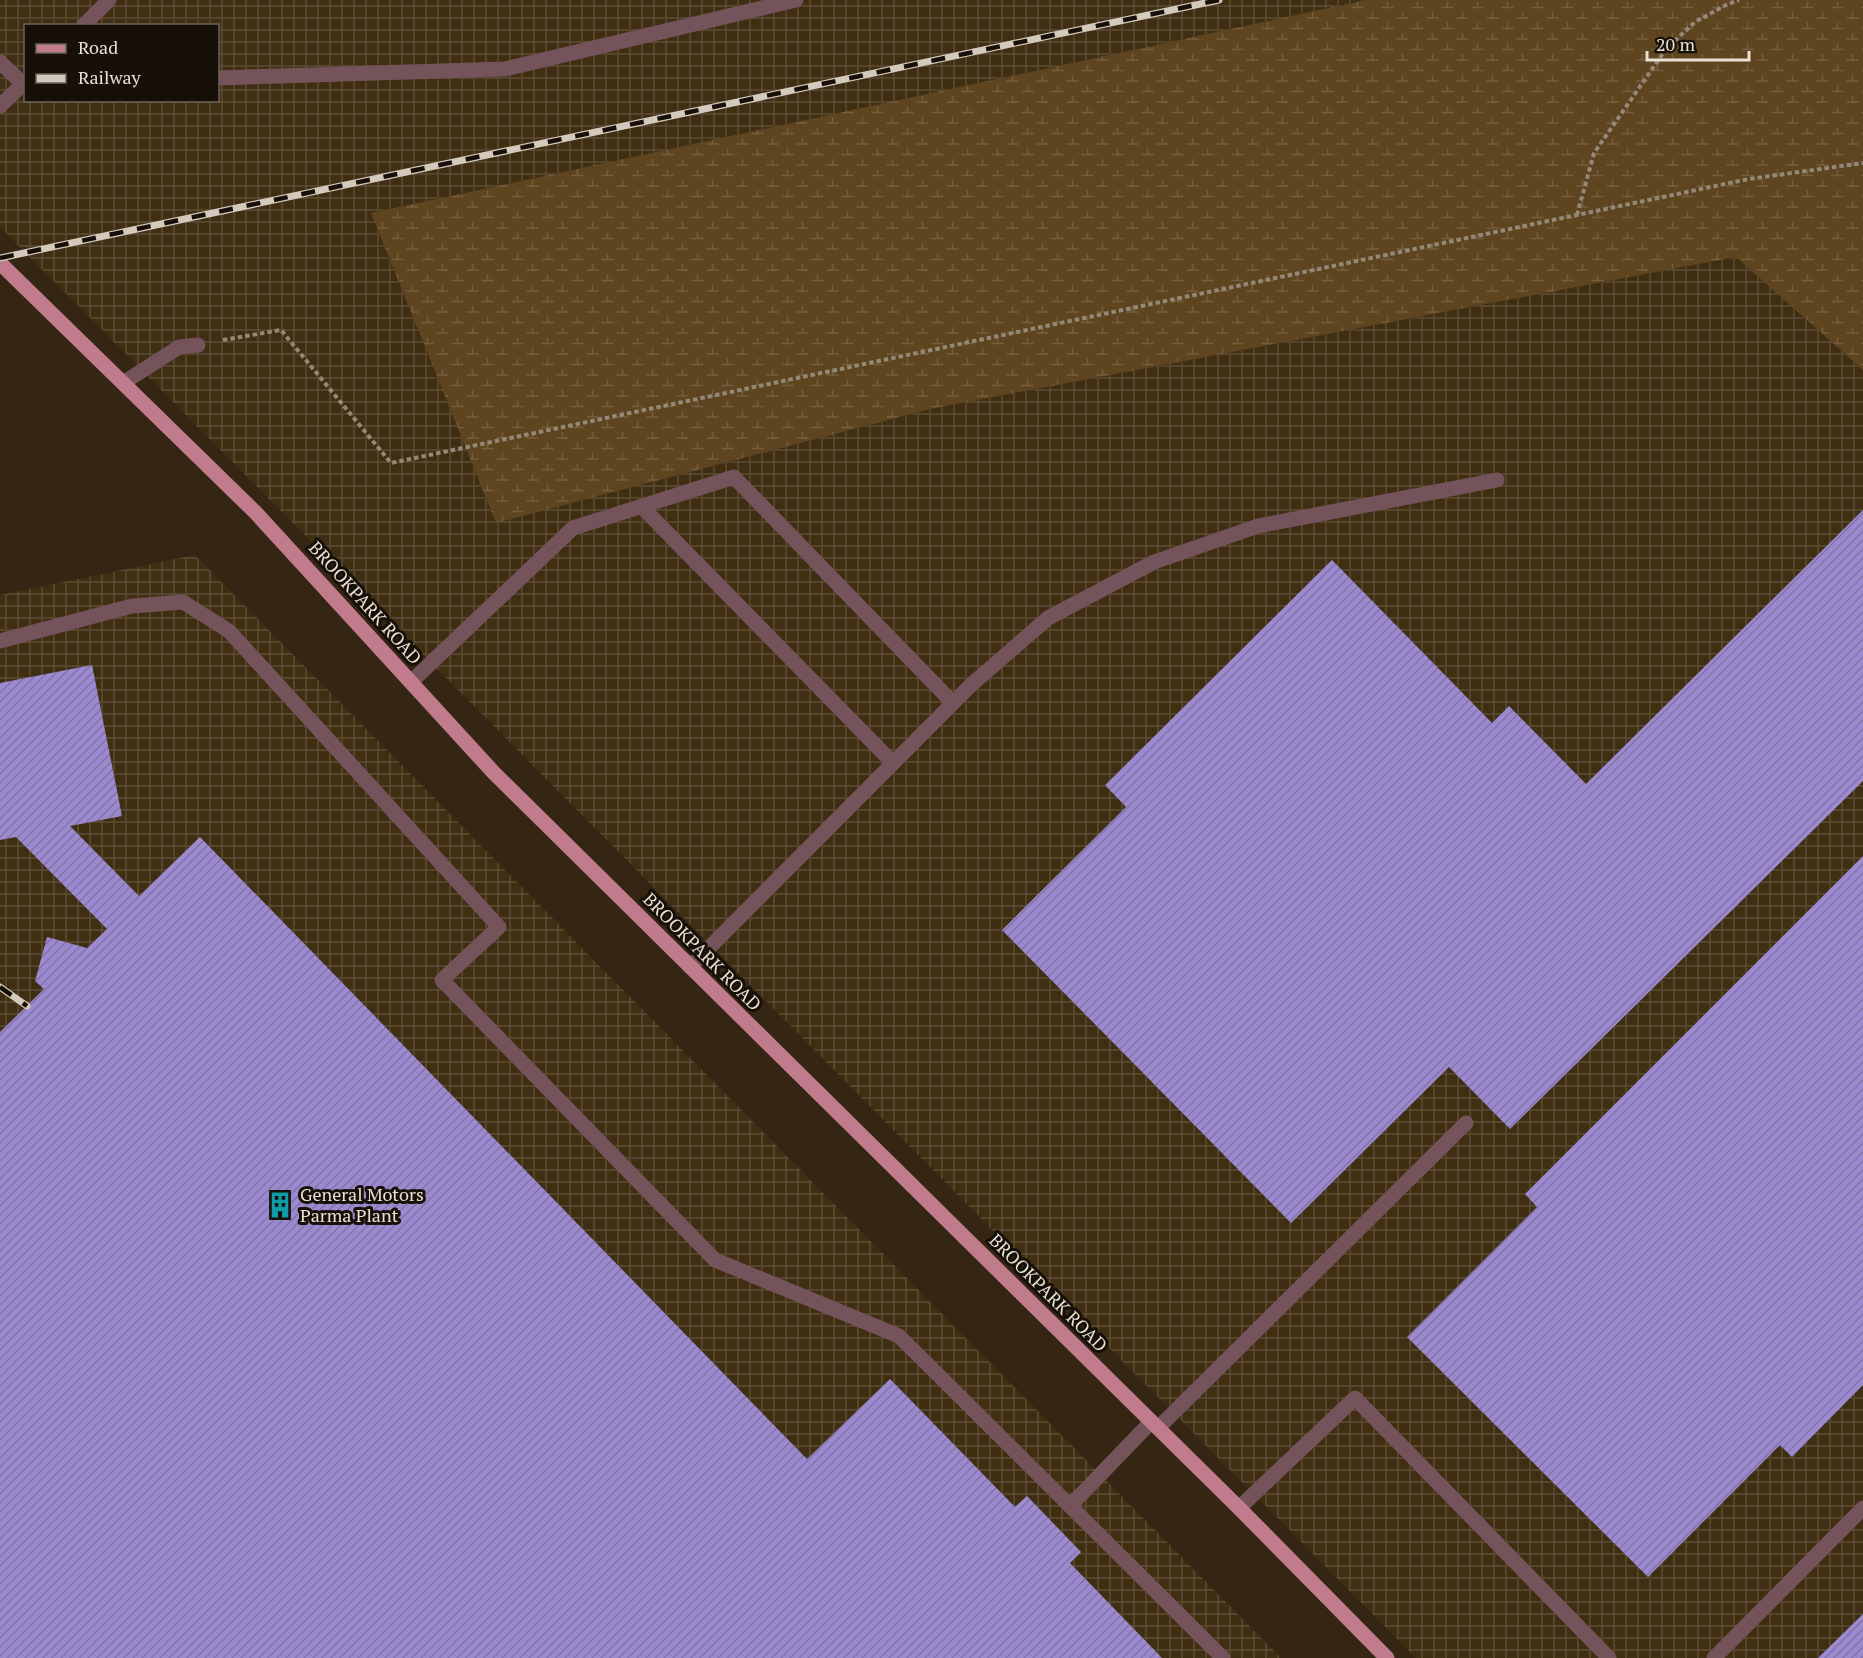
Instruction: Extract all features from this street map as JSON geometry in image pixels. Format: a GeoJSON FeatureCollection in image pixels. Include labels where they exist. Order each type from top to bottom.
{"type":"FeatureCollection","features":[{"type":"Feature","properties":{"kind":"main road","name":"BROOKPARK ROAD"},"geometry":{"type":"LineString","coordinates":[[0,263],[256,513],[494,773],[1239,1508],[1382,1656]]}},
{"type":"Feature","properties":{"kind":"lane"},"geometry":{"type":"LineString","coordinates":[[85,24],[109,0]]}},
{"type":"Feature","properties":{"kind":"lane"},"geometry":{"type":"LineString","coordinates":[[219,78],[505,69],[796,0]]}},
{"type":"Feature","properties":{"kind":"lane"},"geometry":{"type":"LineString","coordinates":[[0,62],[24,82]]}},
{"type":"Feature","properties":{"kind":"lane"},"geometry":{"type":"LineString","coordinates":[[0,106],[24,84]]}},
{"type":"Feature","properties":{"kind":"lane"},"geometry":{"type":"LineString","coordinates":[[123,383],[179,347],[198,345]]}},
{"type":"Feature","properties":{"kind":"lane"},"geometry":{"type":"LineString","coordinates":[[411,682],[573,528],[734,477],[953,704]]}},
{"type":"Feature","properties":{"kind":"lane"},"geometry":{"type":"LineString","coordinates":[[690,967],[953,704],[1048,618],[1154,562],[1258,526],[1497,480]]}},
{"type":"Feature","properties":{"kind":"lane"},"geometry":{"type":"LineString","coordinates":[[642,507],[893,763]]}},
{"type":"Feature","properties":{"kind":"lane"},"geometry":{"type":"LineString","coordinates":[[0,641],[132,606],[183,602],[229,632],[499,927],[442,980],[715,1260],[899,1336],[1223,1658]]}},
{"type":"Feature","properties":{"kind":"lane"},"geometry":{"type":"LineString","coordinates":[[1070,1506],[1466,1123]]}},
{"type":"Feature","properties":{"kind":"lane"},"geometry":{"type":"LineString","coordinates":[[1239,1508],[1355,1398],[1609,1658]]}},
{"type":"Feature","properties":{"kind":"lane"},"geometry":{"type":"LineString","coordinates":[[1714,1658],[1863,1508]]}},
{"type":"Feature","properties":{"kind":"path"},"geometry":{"type":"LineString","coordinates":[[1577,215],[1594,153],[1666,49],[1695,22],[1726,4],[1739,0]]}},
{"type":"Feature","properties":{"kind":"path"},"geometry":{"type":"LineString","coordinates":[[198,345],[281,330],[391,463],[1749,179],[1863,163]]}},
{"type":"Feature","properties":{"kind":"shaded area"},"geometry":{"type":"Polygon","coordinates":[[[0,0],[1366,0],[371,213],[496,523],[930,409],[1737,257],[1863,370],[1863,1658],[1416,1658],[0,227],[0,0]]]}},
{"type":"Feature","properties":{"kind":"shaded area","name":"General Motors Parma Plant"},"geometry":{"type":"Polygon","coordinates":[[[195,555],[1281,1658],[0,1658],[0,595],[195,555]]]}},
{"type":"Feature","properties":{"kind":"green space"},"geometry":{"type":"Polygon","coordinates":[[[1366,0],[1863,0],[1863,370],[1736,257],[930,409],[496,523],[371,213],[1366,0]]]}},
{"type":"Feature","properties":{"kind":"building"},"geometry":{"type":"Polygon","coordinates":[[[1863,510],[1863,781],[1510,1129],[1449,1067],[1291,1223],[1002,930],[1126,807],[1105,785],[1332,560],[1492,723],[1509,706],[1586,784],[1863,510]]]}},
{"type":"Feature","properties":{"kind":"building","name":"General Motors Parma Plant"},"geometry":{"type":"Polygon","coordinates":[[[92,665],[122,816],[70,826],[139,896],[200,837],[807,1459],[890,1379],[1015,1507],[1027,1496],[1081,1552],[1070,1563],[1162,1658],[0,1658],[0,1032],[44,989],[35,981],[47,937],[87,948],[107,929],[16,837],[0,840],[0,683],[92,665]]]}},
{"type":"Feature","properties":{"kind":"building"},"geometry":{"type":"Polygon","coordinates":[[[1863,856],[1863,1385],[1792,1457],[1780,1445],[1648,1577],[1407,1337],[1537,1207],[1525,1194],[1863,856]]]}},
{"type":"Feature","properties":{"kind":"building"},"geometry":{"type":"Polygon","coordinates":[[[1863,1614],[1863,1658],[1818,1658],[1863,1614]]]}},
{"type":"Feature","properties":{"kind":"railway"},"geometry":{"type":"LineString","coordinates":[[0,258],[1219,0]]}},
{"type":"Feature","properties":{"kind":"railway"},"geometry":{"type":"LineString","coordinates":[[0,987],[27,1006]]}},
{"type":"Feature","properties":{"kind":"place","name":"General Motors Parma Plant"},"geometry":{"type":"Point","coordinates":[280,1205]}}]}
